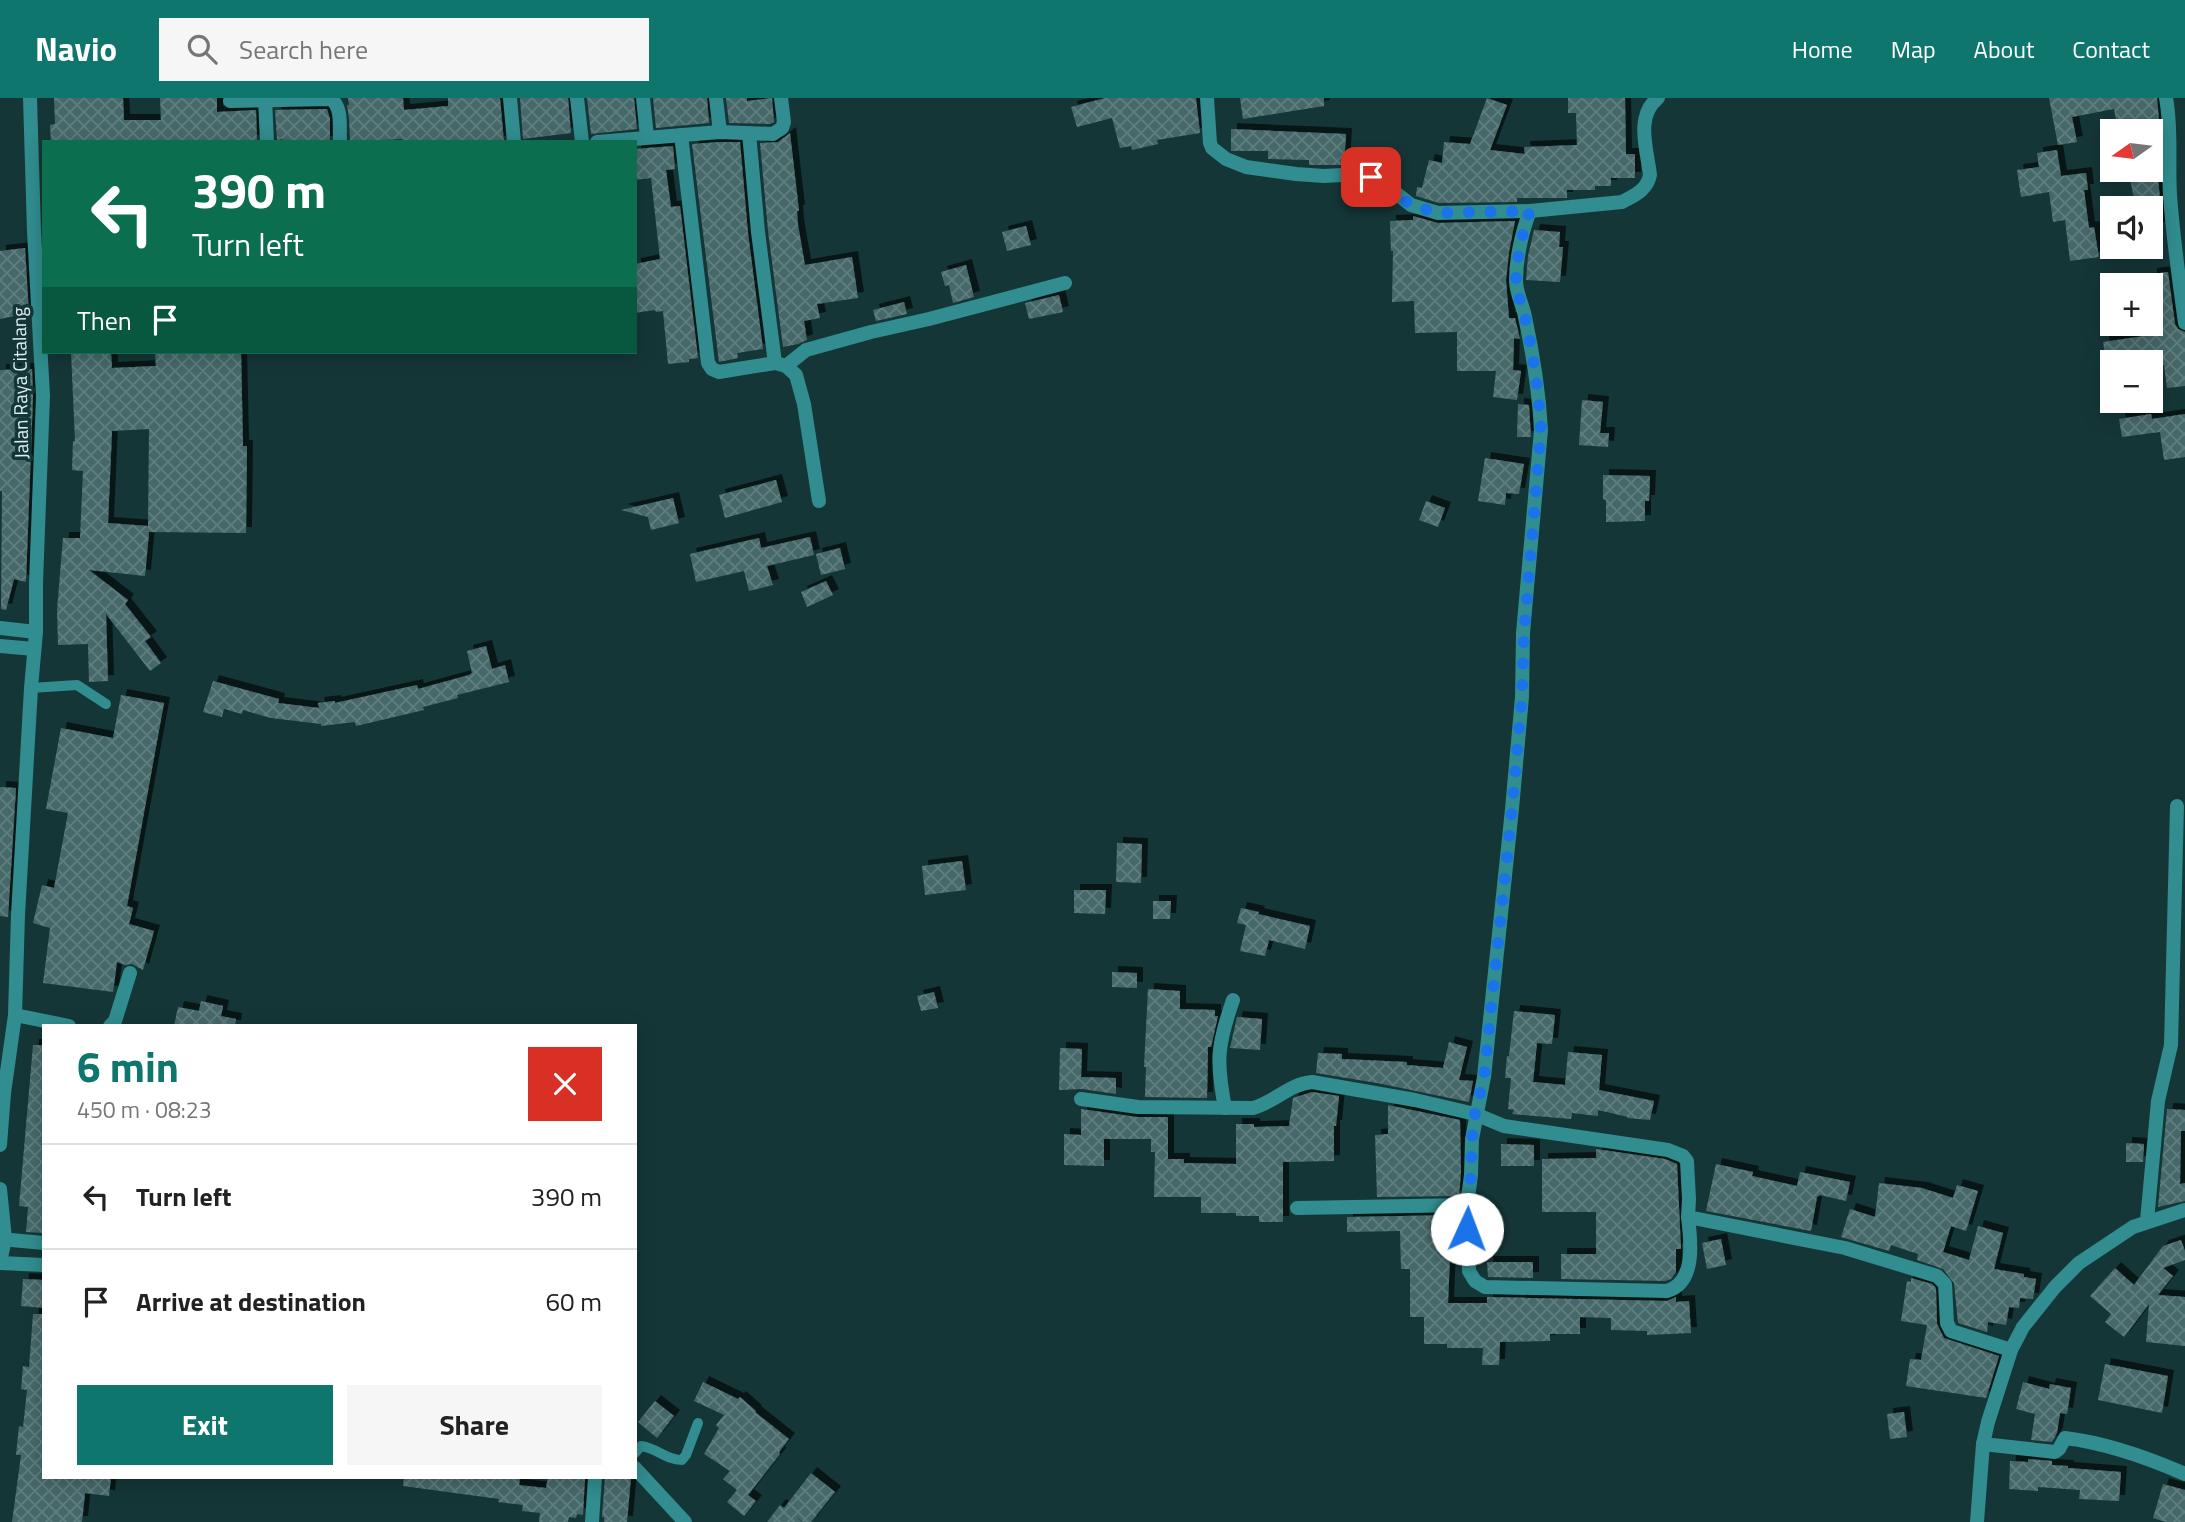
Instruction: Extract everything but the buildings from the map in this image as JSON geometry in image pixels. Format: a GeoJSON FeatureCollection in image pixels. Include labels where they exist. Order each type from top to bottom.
{"type":"FeatureCollection","features":[{"type":"Feature","properties":{"kind":"street","name":"Jalan Raya Citalang"},"geometry":{"type":"LineString","coordinates":[[0,1145],[2,1093],[15,1015],[36,626],[43,396],[39,231],[30,98]]}},
{"type":"Feature","properties":{"kind":"street"},"geometry":{"type":"LineString","coordinates":[[510,98],[514,140]]}},
{"type":"Feature","properties":{"kind":"street"},"geometry":{"type":"LineString","coordinates":[[577,98],[582,140]]}},
{"type":"Feature","properties":{"kind":"street"},"geometry":{"type":"LineString","coordinates":[[643,98],[647,138]]}},
{"type":"Feature","properties":{"kind":"street"},"geometry":{"type":"LineString","coordinates":[[716,98],[720,132]]}},
{"type":"Feature","properties":{"kind":"street"},"geometry":{"type":"LineString","coordinates":[[622,140],[720,132],[773,134],[782,128],[784,122],[781,98]]}},
{"type":"Feature","properties":{"kind":"street"},"geometry":{"type":"LineString","coordinates":[[1207,98],[1210,143],[1212,148],[1226,159],[1246,167],[1296,174],[1361,174],[1387,186],[1411,205],[1438,213],[1530,211],[1622,202],[1646,187],[1650,174],[1644,129],[1646,114],[1658,98]]}},
{"type":"Feature","properties":{"kind":"street"},"geometry":{"type":"LineString","coordinates":[[2166,98],[2171,122],[2169,169],[2172,221],[2185,323]]}},
{"type":"Feature","properties":{"kind":"street"},"geometry":{"type":"LineString","coordinates":[[265,99],[267,140]]}},
{"type":"Feature","properties":{"kind":"street"},"geometry":{"type":"LineString","coordinates":[[230,101],[331,99],[338,108],[340,140]]}},
{"type":"Feature","properties":{"kind":"street"},"geometry":{"type":"LineString","coordinates":[[749,133],[758,232],[780,364],[796,375],[804,404],[819,501]]}},
{"type":"Feature","properties":{"kind":"street"},"geometry":{"type":"LineString","coordinates":[[681,135],[708,363],[712,369],[719,372],[780,364],[806,351],[832,343],[988,305],[1065,283]]}},
{"type":"Feature","properties":{"kind":"street"},"geometry":{"type":"LineString","coordinates":[[1082,1099],[1138,1107],[1253,1108],[1267,1104],[1298,1084],[1312,1082],[1415,1100],[1475,1114],[1504,1126],[1668,1150],[1687,1161],[1688,1170],[1688,1270],[1681,1284],[1673,1290],[1636,1292],[1485,1287],[1475,1281],[1469,1271],[1467,1205],[1475,1114],[1484,1077],[1512,809],[1541,430],[1525,314],[1518,298],[1516,281],[1523,228],[1530,211]]}},
{"type":"Feature","properties":{"kind":"street"},"geometry":{"type":"LineString","coordinates":[[0,628],[36,626]]}},
{"type":"Feature","properties":{"kind":"street"},"geometry":{"type":"LineString","coordinates":[[0,646],[34,649]]}},
{"type":"Feature","properties":{"kind":"street"},"geometry":{"type":"LineString","coordinates":[[2147,1221],[2158,1101],[2171,1045],[2177,806]]}},
{"type":"Feature","properties":{"kind":"street"},"geometry":{"type":"LineString","coordinates":[[112,1024],[130,972]]}},
{"type":"Feature","properties":{"kind":"street"},"geometry":{"type":"LineString","coordinates":[[1224,1108],[1218,1063],[1220,1041],[1233,1000]]}},
{"type":"Feature","properties":{"kind":"street"},"geometry":{"type":"LineString","coordinates":[[15,1015],[59,1024]]}},
{"type":"Feature","properties":{"kind":"street"},"geometry":{"type":"LineString","coordinates":[[0,1189],[0,1263],[42,1265]]}},
{"type":"Feature","properties":{"kind":"street"},"geometry":{"type":"LineString","coordinates":[[1297,1208],[1467,1205]]}},
{"type":"Feature","properties":{"kind":"street"},"geometry":{"type":"LineString","coordinates":[[1977,1522],[1988,1445],[2011,1350],[2023,1327],[2079,1263],[2133,1227],[2185,1210]]}},
{"type":"Feature","properties":{"kind":"street"},"geometry":{"type":"LineString","coordinates":[[1688,1217],[1845,1248],[1937,1276],[1945,1284],[1947,1291],[1947,1323],[1951,1331],[2011,1350]]}},
{"type":"Feature","properties":{"kind":"street"},"geometry":{"type":"LineString","coordinates":[[2,1239],[42,1243]]}},
{"type":"Feature","properties":{"kind":"street"},"geometry":{"type":"LineString","coordinates":[[1988,1445],[2055,1452],[2065,1438],[2084,1440],[2124,1450],[2185,1474]]}},
{"type":"Feature","properties":{"kind":"street"},"geometry":{"type":"LineString","coordinates":[[637,1470],[685,1522]]}},
{"type":"Feature","properties":{"kind":"street"},"geometry":{"type":"LineString","coordinates":[[592,1522],[595,1479]]}},
{"type":"Feature","properties":{"kind":"lane"},"geometry":{"type":"LineString","coordinates":[[31,688],[77,685],[106,704]]}},
{"type":"Feature","properties":{"kind":"lane"},"geometry":{"type":"LineString","coordinates":[[638,1449],[648,1447],[668,1459],[682,1460],[698,1423]]}},
{"type":"Feature","properties":{"kind":"route"},"geometry":{"type":"LineString","coordinates":[[1371,177],[1424,211],[1530,211],[1523,228],[1516,281],[1518,298],[1525,314],[1539,400],[1541,430],[1512,809],[1484,1077],[1472,1139],[1467,1229]]}}]}
